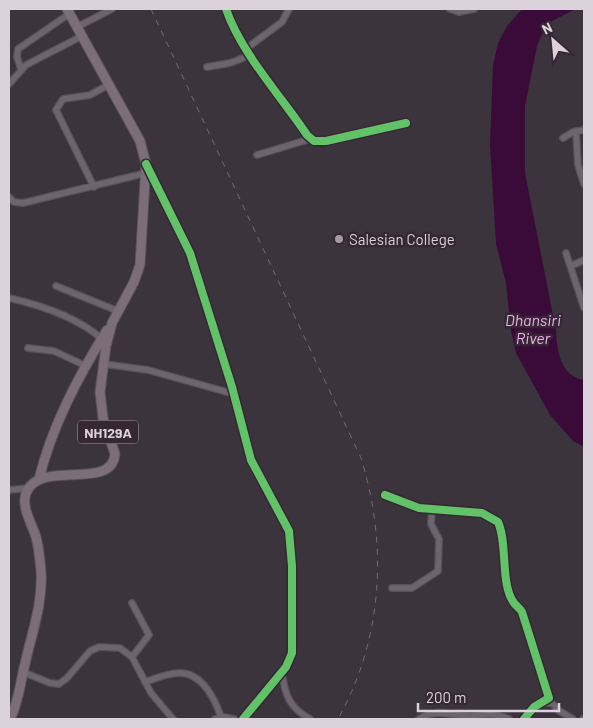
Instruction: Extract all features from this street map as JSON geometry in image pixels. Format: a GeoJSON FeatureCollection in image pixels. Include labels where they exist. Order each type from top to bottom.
{"type":"FeatureCollection","features":[{"type":"Feature","properties":{"kind":"highway","name":"NH129A"},"geometry":{"type":"LineString","coordinates":[[68,11],[140,141],[146,168],[140,265],[134,282],[86,366],[61,415],[45,454],[39,479],[101,472],[112,466],[115,461],[115,454],[100,400],[104,364],[112,323]]}},
{"type":"Feature","properties":{"kind":"highway"},"geometry":{"type":"LineString","coordinates":[[10,719],[39,612],[41,590],[39,552],[25,505],[25,498],[29,488],[39,479]]}},
{"type":"Feature","properties":{"kind":"street"},"geometry":{"type":"LineString","coordinates":[[77,27],[112,9]]}},
{"type":"Feature","properties":{"kind":"street"},"geometry":{"type":"LineString","coordinates":[[226,9],[232,24],[251,55],[310,139],[326,141],[406,123]]}},
{"type":"Feature","properties":{"kind":"street"},"geometry":{"type":"LineString","coordinates":[[247,48],[282,22],[290,9]]}},
{"type":"Feature","properties":{"kind":"street"},"geometry":{"type":"LineString","coordinates":[[450,9],[459,12],[474,9]]}},
{"type":"Feature","properties":{"kind":"street"},"geometry":{"type":"LineString","coordinates":[[21,69],[16,57],[18,50],[68,11]]}},
{"type":"Feature","properties":{"kind":"street"},"geometry":{"type":"LineString","coordinates":[[9,84],[21,69],[82,36]]}},
{"type":"Feature","properties":{"kind":"street"},"geometry":{"type":"LineString","coordinates":[[207,68],[230,64],[251,55]]}},
{"type":"Feature","properties":{"kind":"street"},"geometry":{"type":"LineString","coordinates":[[94,187],[56,110],[63,99],[90,95],[110,84]]}},
{"type":"Feature","properties":{"kind":"street"},"geometry":{"type":"LineString","coordinates":[[563,138],[576,131],[584,130]]}},
{"type":"Feature","properties":{"kind":"street"},"geometry":{"type":"LineString","coordinates":[[576,131],[578,165],[584,184]]}},
{"type":"Feature","properties":{"kind":"street"},"geometry":{"type":"LineString","coordinates":[[257,155],[310,139]]}},
{"type":"Feature","properties":{"kind":"street"},"geometry":{"type":"LineString","coordinates":[[9,197],[14,202],[23,203],[94,187],[146,168],[190,253],[234,394],[251,460],[284,519],[291,536],[293,647],[290,661],[243,719]]}},
{"type":"Feature","properties":{"kind":"street"},"geometry":{"type":"LineString","coordinates":[[566,253],[572,266],[584,308]]}},
{"type":"Feature","properties":{"kind":"street"},"geometry":{"type":"LineString","coordinates":[[572,266],[584,260]]}},
{"type":"Feature","properties":{"kind":"street"},"geometry":{"type":"LineString","coordinates":[[56,286],[118,311]]}},
{"type":"Feature","properties":{"kind":"street"},"geometry":{"type":"LineString","coordinates":[[9,298],[67,318],[92,330],[102,339]]}},
{"type":"Feature","properties":{"kind":"street"},"geometry":{"type":"LineString","coordinates":[[28,348],[54,351],[86,366]]}},
{"type":"Feature","properties":{"kind":"street"},"geometry":{"type":"LineString","coordinates":[[104,364],[148,370],[234,394]]}},
{"type":"Feature","properties":{"kind":"street"},"geometry":{"type":"LineString","coordinates":[[9,490],[29,488]]}},
{"type":"Feature","properties":{"kind":"street"},"geometry":{"type":"LineString","coordinates":[[385,495],[415,507],[482,513],[493,517],[499,524],[508,587],[514,603],[523,614],[549,698],[531,710],[524,719]]}},
{"type":"Feature","properties":{"kind":"street"},"geometry":{"type":"LineString","coordinates":[[392,588],[412,588],[438,571],[439,539],[431,524],[432,510]]}},
{"type":"Feature","properties":{"kind":"street"},"geometry":{"type":"LineString","coordinates":[[132,603],[149,634],[132,657]]}},
{"type":"Feature","properties":{"kind":"street"},"geometry":{"type":"LineString","coordinates":[[23,672],[50,683],[59,684],[68,678],[85,654],[94,648],[120,648],[132,657],[151,692],[174,719]]}},
{"type":"Feature","properties":{"kind":"street"},"geometry":{"type":"LineString","coordinates":[[282,673],[286,696],[294,708],[310,719]]}},
{"type":"Feature","properties":{"kind":"street"},"geometry":{"type":"LineString","coordinates":[[145,682],[171,674],[189,675],[211,693],[218,718],[234,719]]}},
{"type":"Feature","properties":{"kind":"street"},"geometry":{"type":"LineString","coordinates":[[543,703],[552,703],[558,710],[573,719]]}},
{"type":"Feature","properties":{"kind":"street"},"geometry":{"type":"LineString","coordinates":[[419,719],[429,714],[441,712],[467,716],[494,713],[509,719]]}},
{"type":"Feature","properties":{"kind":"water","name":"Dhansiri River"},"geometry":{"type":"Polygon","coordinates":[[[522,9],[576,9],[552,21],[544,30],[537,46],[525,106],[525,173],[559,354],[565,368],[576,378],[584,380],[584,447],[573,441],[550,415],[516,353],[511,331],[506,283],[496,244],[490,145],[493,65],[498,43],[507,26],[522,9]]]}},
{"type":"Feature","properties":{"kind":"railway"},"geometry":{"type":"LineString","coordinates":[[151,9],[361,458],[370,491],[375,524],[377,558],[372,624],[364,657],[353,688],[338,719]]}},
{"type":"Feature","properties":{"kind":"cycle path"},"geometry":{"type":"LineString","coordinates":[[226,9],[241,42],[251,58],[307,135],[314,141],[326,141],[406,123]]}},
{"type":"Feature","properties":{"kind":"cycle path"},"geometry":{"type":"LineString","coordinates":[[146,164],[190,253],[232,387],[251,460],[289,531],[292,566],[292,653],[286,667],[243,719]]}},
{"type":"Feature","properties":{"kind":"cycle path"},"geometry":{"type":"LineString","coordinates":[[385,495],[419,508],[482,513],[498,522],[503,541],[507,586],[514,603],[522,612],[549,698],[534,707],[524,719]]}},
{"type":"Feature","properties":{"kind":"place","name":"Salesian College"},"geometry":{"type":"Point","coordinates":[339,239]}}]}
